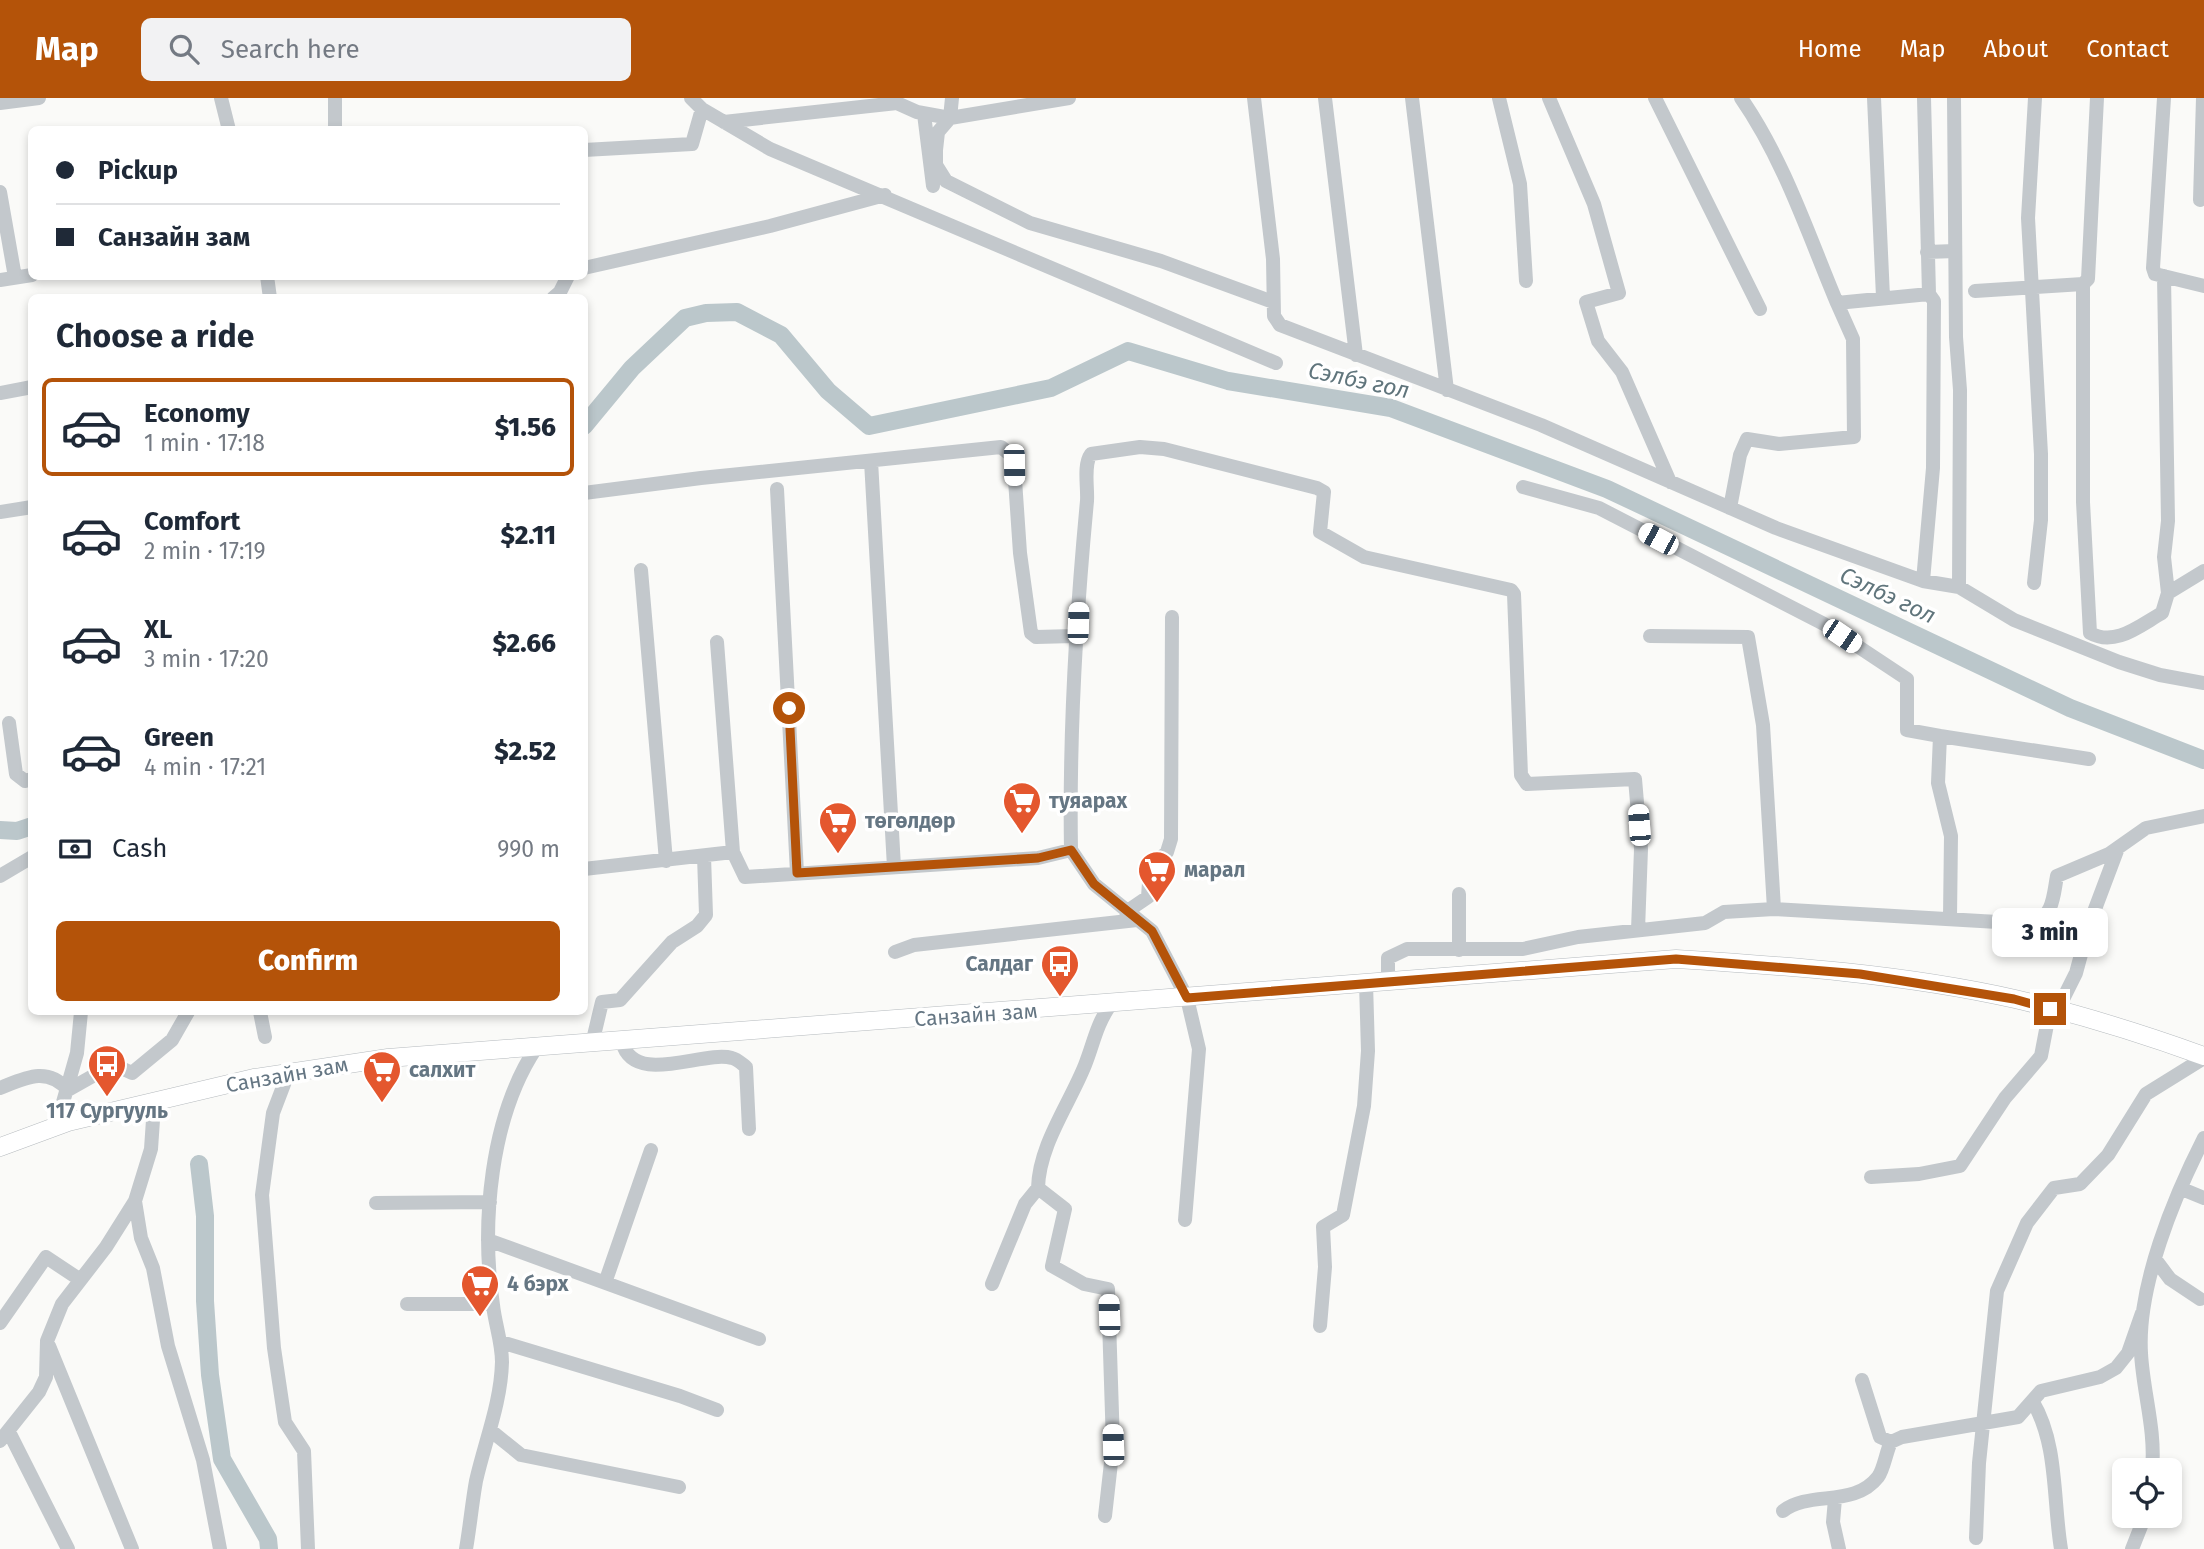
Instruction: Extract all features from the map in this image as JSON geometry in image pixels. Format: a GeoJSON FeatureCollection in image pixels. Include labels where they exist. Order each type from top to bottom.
{"type":"FeatureCollection","features":[{"type":"Feature","properties":{"kind":"main road","name":"Санзайн зам"},"geometry":{"type":"LineString","coordinates":[[0,1147],[56,1127],[289,1071],[388,1058],[1110,1005],[1676,959],[1860,974],[2014,999],[2204,1057]]}},
{"type":"Feature","properties":{"kind":"street"},"geometry":{"type":"LineString","coordinates":[[0,103],[40,98]]}},
{"type":"Feature","properties":{"kind":"street"},"geometry":{"type":"LineString","coordinates":[[221,98],[228,126]]}},
{"type":"Feature","properties":{"kind":"street"},"geometry":{"type":"LineString","coordinates":[[335,98],[335,126]]}},
{"type":"Feature","properties":{"kind":"street"},"geometry":{"type":"LineString","coordinates":[[691,98],[702,110],[770,149],[885,195],[1276,363]]}},
{"type":"Feature","properties":{"kind":"street"},"geometry":{"type":"LineString","coordinates":[[933,186],[936,116],[952,98]]}},
{"type":"Feature","properties":{"kind":"street"},"geometry":{"type":"LineString","coordinates":[[724,122],[897,103],[936,116],[1069,98]]}},
{"type":"Feature","properties":{"kind":"street"},"geometry":{"type":"LineString","coordinates":[[1254,98],[1273,259],[1274,316],[1280,325],[1541,425],[1776,528],[1923,580],[1959,587],[2014,620],[2119,662],[2160,675],[2204,683]]}},
{"type":"Feature","properties":{"kind":"street"},"geometry":{"type":"LineString","coordinates":[[1325,98],[1356,355]]}},
{"type":"Feature","properties":{"kind":"street"},"geometry":{"type":"LineString","coordinates":[[1412,98],[1447,390]]}},
{"type":"Feature","properties":{"kind":"street"},"geometry":{"type":"LineString","coordinates":[[1499,98],[1520,184],[1526,281]]}},
{"type":"Feature","properties":{"kind":"street"},"geometry":{"type":"LineString","coordinates":[[1549,98],[1594,204],[1619,293],[1586,302],[1598,341],[1622,372],[1670,482]]}},
{"type":"Feature","properties":{"kind":"street"},"geometry":{"type":"LineString","coordinates":[[1655,98],[1760,309]]}},
{"type":"Feature","properties":{"kind":"street"},"geometry":{"type":"LineString","coordinates":[[1730,508],[1740,455],[1747,439],[1779,444],[1854,437],[1853,339],[1784,174],[1759,125],[1741,98]]}},
{"type":"Feature","properties":{"kind":"street"},"geometry":{"type":"LineString","coordinates":[[1874,98],[1883,297]]}},
{"type":"Feature","properties":{"kind":"street"},"geometry":{"type":"LineString","coordinates":[[1923,580],[1933,468],[1934,301],[1929,294],[1924,98]]}},
{"type":"Feature","properties":{"kind":"street"},"geometry":{"type":"LineString","coordinates":[[1954,98],[1955,251],[1960,390],[1959,587]]}},
{"type":"Feature","properties":{"kind":"street"},"geometry":{"type":"LineString","coordinates":[[2034,583],[2041,520],[2041,454],[2028,218],[2035,98]]}},
{"type":"Feature","properties":{"kind":"street"},"geometry":{"type":"LineString","coordinates":[[1975,291],[2083,284],[2088,279],[2097,98]]}},
{"type":"Feature","properties":{"kind":"street"},"geometry":{"type":"LineString","coordinates":[[2164,98],[2153,268],[2155,274],[2204,286]]}},
{"type":"Feature","properties":{"kind":"street"},"geometry":{"type":"LineString","coordinates":[[2200,200],[2203,98]]}},
{"type":"Feature","properties":{"kind":"street"},"geometry":{"type":"LineString","coordinates":[[588,150],[692,144],[702,110]]}},
{"type":"Feature","properties":{"kind":"street"},"geometry":{"type":"LineString","coordinates":[[936,116],[936,165],[946,181],[1030,223],[1161,261],[1198,277],[1273,302]]}},
{"type":"Feature","properties":{"kind":"street"},"geometry":{"type":"LineString","coordinates":[[0,192],[15,277]]}},
{"type":"Feature","properties":{"kind":"street"},"geometry":{"type":"LineString","coordinates":[[588,267],[770,226],[885,195]]}},
{"type":"Feature","properties":{"kind":"street"},"geometry":{"type":"LineString","coordinates":[[1927,252],[1955,251]]}},
{"type":"Feature","properties":{"kind":"street"},"geometry":{"type":"LineString","coordinates":[[0,280],[28,275]]}},
{"type":"Feature","properties":{"kind":"street"},"geometry":{"type":"LineString","coordinates":[[2083,284],[2083,502],[2090,633],[2101,639],[2115,639],[2162,613],[2168,593],[2164,557],[2168,507],[2164,276]]}},
{"type":"Feature","properties":{"kind":"street"},"geometry":{"type":"LineString","coordinates":[[1837,303],[1929,294]]}},
{"type":"Feature","properties":{"kind":"street"},"geometry":{"type":"LineString","coordinates":[[0,393],[28,388]]}},
{"type":"Feature","properties":{"kind":"street"},"geometry":{"type":"LineString","coordinates":[[588,494],[1001,446],[1007,450],[1014,465],[1020,553],[1031,633],[1037,637],[1074,636]]}},
{"type":"Feature","properties":{"kind":"street"},"geometry":{"type":"LineString","coordinates":[[1185,1220],[1199,1049],[1187,998],[1152,931],[1094,884],[1071,850],[1074,636],[1088,489],[1087,460],[1091,454],[1140,447],[1164,449],[1317,488],[1324,492],[1319,525],[1320,532],[1327,539],[1364,557],[1506,588],[1514,594],[1521,775],[1527,784],[1635,779],[1640,849],[1638,930]]}},
{"type":"Feature","properties":{"kind":"street"},"geometry":{"type":"LineString","coordinates":[[871,461],[894,867]]}},
{"type":"Feature","properties":{"kind":"street"},"geometry":{"type":"LineString","coordinates":[[1523,487],[1599,508],[1824,624],[1907,679],[1907,730],[2089,759]]}},
{"type":"Feature","properties":{"kind":"street"},"geometry":{"type":"LineString","coordinates":[[777,489],[797,873]]}},
{"type":"Feature","properties":{"kind":"street"},"geometry":{"type":"LineString","coordinates":[[0,512],[28,508]]}},
{"type":"Feature","properties":{"kind":"street"},"geometry":{"type":"LineString","coordinates":[[641,570],[666,861]]}},
{"type":"Feature","properties":{"kind":"street"},"geometry":{"type":"LineString","coordinates":[[2168,593],[2204,571]]}},
{"type":"Feature","properties":{"kind":"street"},"geometry":{"type":"LineString","coordinates":[[895,952],[914,945],[1132,916],[1148,897],[1150,868],[1167,852],[1171,839],[1172,617]]}},
{"type":"Feature","properties":{"kind":"street"},"geometry":{"type":"LineString","coordinates":[[1650,636],[1748,637],[1763,724],[1774,909]]}},
{"type":"Feature","properties":{"kind":"street"},"geometry":{"type":"LineString","coordinates":[[717,642],[733,852],[745,877],[1038,858],[1071,850]]}},
{"type":"Feature","properties":{"kind":"street"},"geometry":{"type":"LineString","coordinates":[[9,723],[16,774],[25,781],[28,780]]}},
{"type":"Feature","properties":{"kind":"street"},"geometry":{"type":"LineString","coordinates":[[1940,736],[1938,783],[1951,836],[1950,916]]}},
{"type":"Feature","properties":{"kind":"street"},"geometry":{"type":"LineString","coordinates":[[1388,982],[1391,954],[1407,949],[1523,949],[1638,930],[1705,923],[1724,912],[1774,909],[1896,918],[1950,916],[2032,923],[2043,919],[2051,909],[2057,876],[2118,848],[2146,828],[2204,816]]}},
{"type":"Feature","properties":{"kind":"street"},"geometry":{"type":"LineString","coordinates":[[1871,1177],[1919,1174],[1960,1166],[2005,1098],[2041,1056],[2054,1010],[2076,973],[2089,925],[2118,848]]}},
{"type":"Feature","properties":{"kind":"street"},"geometry":{"type":"LineString","coordinates":[[588,869],[733,852]]}},
{"type":"Feature","properties":{"kind":"street"},"geometry":{"type":"LineString","coordinates":[[592,1044],[602,1002],[620,1000],[672,942],[697,926],[706,915],[704,856]]}},
{"type":"Feature","properties":{"kind":"street"},"geometry":{"type":"LineString","coordinates":[[0,876],[28,859]]}},
{"type":"Feature","properties":{"kind":"street"},"geometry":{"type":"LineString","coordinates":[[1459,894],[1459,950]]}},
{"type":"Feature","properties":{"kind":"street"},"geometry":{"type":"LineString","coordinates":[[1320,1326],[1325,1267],[1323,1227],[1343,1215],[1364,1106],[1368,1051],[1366,983]]}},
{"type":"Feature","properties":{"kind":"street"},"geometry":{"type":"LineString","coordinates":[[992,1284],[1025,1204],[1038,1188],[1039,1167],[1086,1063],[1096,1026],[1110,1005]]}},
{"type":"Feature","properties":{"kind":"street"},"geometry":{"type":"LineString","coordinates":[[56,1127],[77,1053],[81,1015]]}},
{"type":"Feature","properties":{"kind":"street"},"geometry":{"type":"LineString","coordinates":[[68,1090],[107,1068],[117,1066],[132,1073],[138,1070],[172,1040],[186,1015]]}},
{"type":"Feature","properties":{"kind":"street"},"geometry":{"type":"LineString","coordinates":[[261,1015],[265,1037]]}},
{"type":"Feature","properties":{"kind":"street"},"geometry":{"type":"LineString","coordinates":[[622,1042],[624,1049],[635,1061],[659,1065],[732,1058],[746,1066],[749,1129]]}},
{"type":"Feature","properties":{"kind":"street"},"geometry":{"type":"LineString","coordinates":[[466,1549],[476,1481],[490,1430],[500,1377],[501,1342],[492,1304],[488,1240],[490,1202],[502,1122],[516,1082],[536,1048]]}},
{"type":"Feature","properties":{"kind":"street"},"geometry":{"type":"LineString","coordinates":[[1976,1538],[1979,1463],[1997,1291],[2027,1223],[2054,1188],[2080,1184],[2108,1155],[2146,1094],[2204,1057]]}},
{"type":"Feature","properties":{"kind":"street"},"geometry":{"type":"LineString","coordinates":[[289,1071],[273,1112],[262,1195],[274,1348],[284,1418],[304,1451],[308,1549]]}},
{"type":"Feature","properties":{"kind":"street"},"geometry":{"type":"LineString","coordinates":[[0,1088],[29,1075],[49,1076],[60,1081],[68,1090]]}},
{"type":"Feature","properties":{"kind":"street"},"geometry":{"type":"LineString","coordinates":[[68,1549],[4,1437],[39,1392],[46,1377],[47,1341],[62,1304],[106,1247],[135,1201],[151,1149],[153,1120],[149,1105]]}},
{"type":"Feature","properties":{"kind":"street"},"geometry":{"type":"LineString","coordinates":[[1783,1511],[1794,1502],[1835,1499],[1858,1491],[1878,1477],[1891,1442],[1902,1437],[2018,1418],[2040,1391],[2100,1377],[2116,1368],[2128,1353],[2142,1313],[2155,1259],[2204,1138]]}},
{"type":"Feature","properties":{"kind":"street"},"geometry":{"type":"LineString","coordinates":[[606,1280],[651,1150]]}},
{"type":"Feature","properties":{"kind":"street"},"geometry":{"type":"LineString","coordinates":[[1038,1188],[1065,1209],[1052,1266],[1084,1284],[1108,1289],[1113,1445],[1105,1516]]}},
{"type":"Feature","properties":{"kind":"street"},"geometry":{"type":"LineString","coordinates":[[2182,1189],[2204,1198]]}},
{"type":"Feature","properties":{"kind":"street"},"geometry":{"type":"LineString","coordinates":[[135,1201],[168,1346],[202,1460],[220,1549]]}},
{"type":"Feature","properties":{"kind":"street"},"geometry":{"type":"LineString","coordinates":[[376,1203],[490,1202]]}},
{"type":"Feature","properties":{"kind":"street"},"geometry":{"type":"LineString","coordinates":[[488,1240],[560,1267],[606,1280],[759,1339]]}},
{"type":"Feature","properties":{"kind":"street"},"geometry":{"type":"LineString","coordinates":[[0,1323],[46,1256],[79,1279]]}},
{"type":"Feature","properties":{"kind":"street"},"geometry":{"type":"LineString","coordinates":[[2155,1259],[2170,1279],[2200,1299]]}},
{"type":"Feature","properties":{"kind":"street"},"geometry":{"type":"LineString","coordinates":[[407,1304],[492,1304]]}},
{"type":"Feature","properties":{"kind":"street"},"geometry":{"type":"LineString","coordinates":[[2142,1313],[2141,1353],[2153,1458]]}},
{"type":"Feature","properties":{"kind":"street"},"geometry":{"type":"LineString","coordinates":[[47,1341],[132,1549]]}},
{"type":"Feature","properties":{"kind":"street"},"geometry":{"type":"LineString","coordinates":[[501,1342],[717,1410]]}},
{"type":"Feature","properties":{"kind":"street"},"geometry":{"type":"LineString","coordinates":[[1862,1380],[1880,1437],[1891,1442]]}},
{"type":"Feature","properties":{"kind":"street"},"geometry":{"type":"LineString","coordinates":[[2033,1402],[2043,1418],[2050,1454],[2061,1549]]}},
{"type":"Feature","properties":{"kind":"street"},"geometry":{"type":"LineString","coordinates":[[490,1430],[521,1455],[679,1487]]}},
{"type":"Feature","properties":{"kind":"street"},"geometry":{"type":"LineString","coordinates":[[1835,1499],[1833,1522],[1839,1549]]}},
{"type":"Feature","properties":{"kind":"street"},"geometry":{"type":"LineString","coordinates":[[2132,1549],[2140,1528]]}},
{"type":"Feature","properties":{"kind":"waterway","name":"Сэлбэ гол"},"geometry":{"type":"LineString","coordinates":[[588,421],[632,368],[685,318],[706,313],[737,312],[781,335],[828,391],[869,426],[1051,388],[1128,351],[1228,381],[1391,408],[1607,489],[2070,708],[2204,760]]}},
{"type":"Feature","properties":{"kind":"waterway","name":"Сэлбэ гол"},"geometry":{"type":"LineString","coordinates":[[0,830],[17,831],[28,827]]}},
{"type":"Feature","properties":{"kind":"waterway"},"geometry":{"type":"LineString","coordinates":[[199,1164],[205,1216],[205,1301],[210,1375],[222,1459],[268,1539],[269,1549]]}},
{"type":"Feature","properties":{"kind":"place","name":"туяарах"},"geometry":{"type":"Point","coordinates":[1022,835]}},
{"type":"Feature","properties":{"kind":"place","name":"төгөлдөр"},"geometry":{"type":"Point","coordinates":[838,855]}},
{"type":"Feature","properties":{"kind":"place","name":"марал"},"geometry":{"type":"Point","coordinates":[1157,904]}},
{"type":"Feature","properties":{"kind":"place","name":"Салдаг"},"geometry":{"type":"Point","coordinates":[1060,998]}},
{"type":"Feature","properties":{"kind":"place","name":"117 Сургууль"},"geometry":{"type":"Point","coordinates":[107,1098]}},
{"type":"Feature","properties":{"kind":"place","name":"салхит"},"geometry":{"type":"Point","coordinates":[382,1104]}},
{"type":"Feature","properties":{"kind":"place","name":"4 бэрх"},"geometry":{"type":"Point","coordinates":[480,1318]}},
{"type":"Feature","properties":{"kind":"route"},"geometry":{"type":"LineString","coordinates":[[789,708],[797,873],[1038,858],[1071,850],[1094,884],[1152,931],[1187,998],[1676,959],[1860,974],[2014,999],[2050,1009]]}}]}
